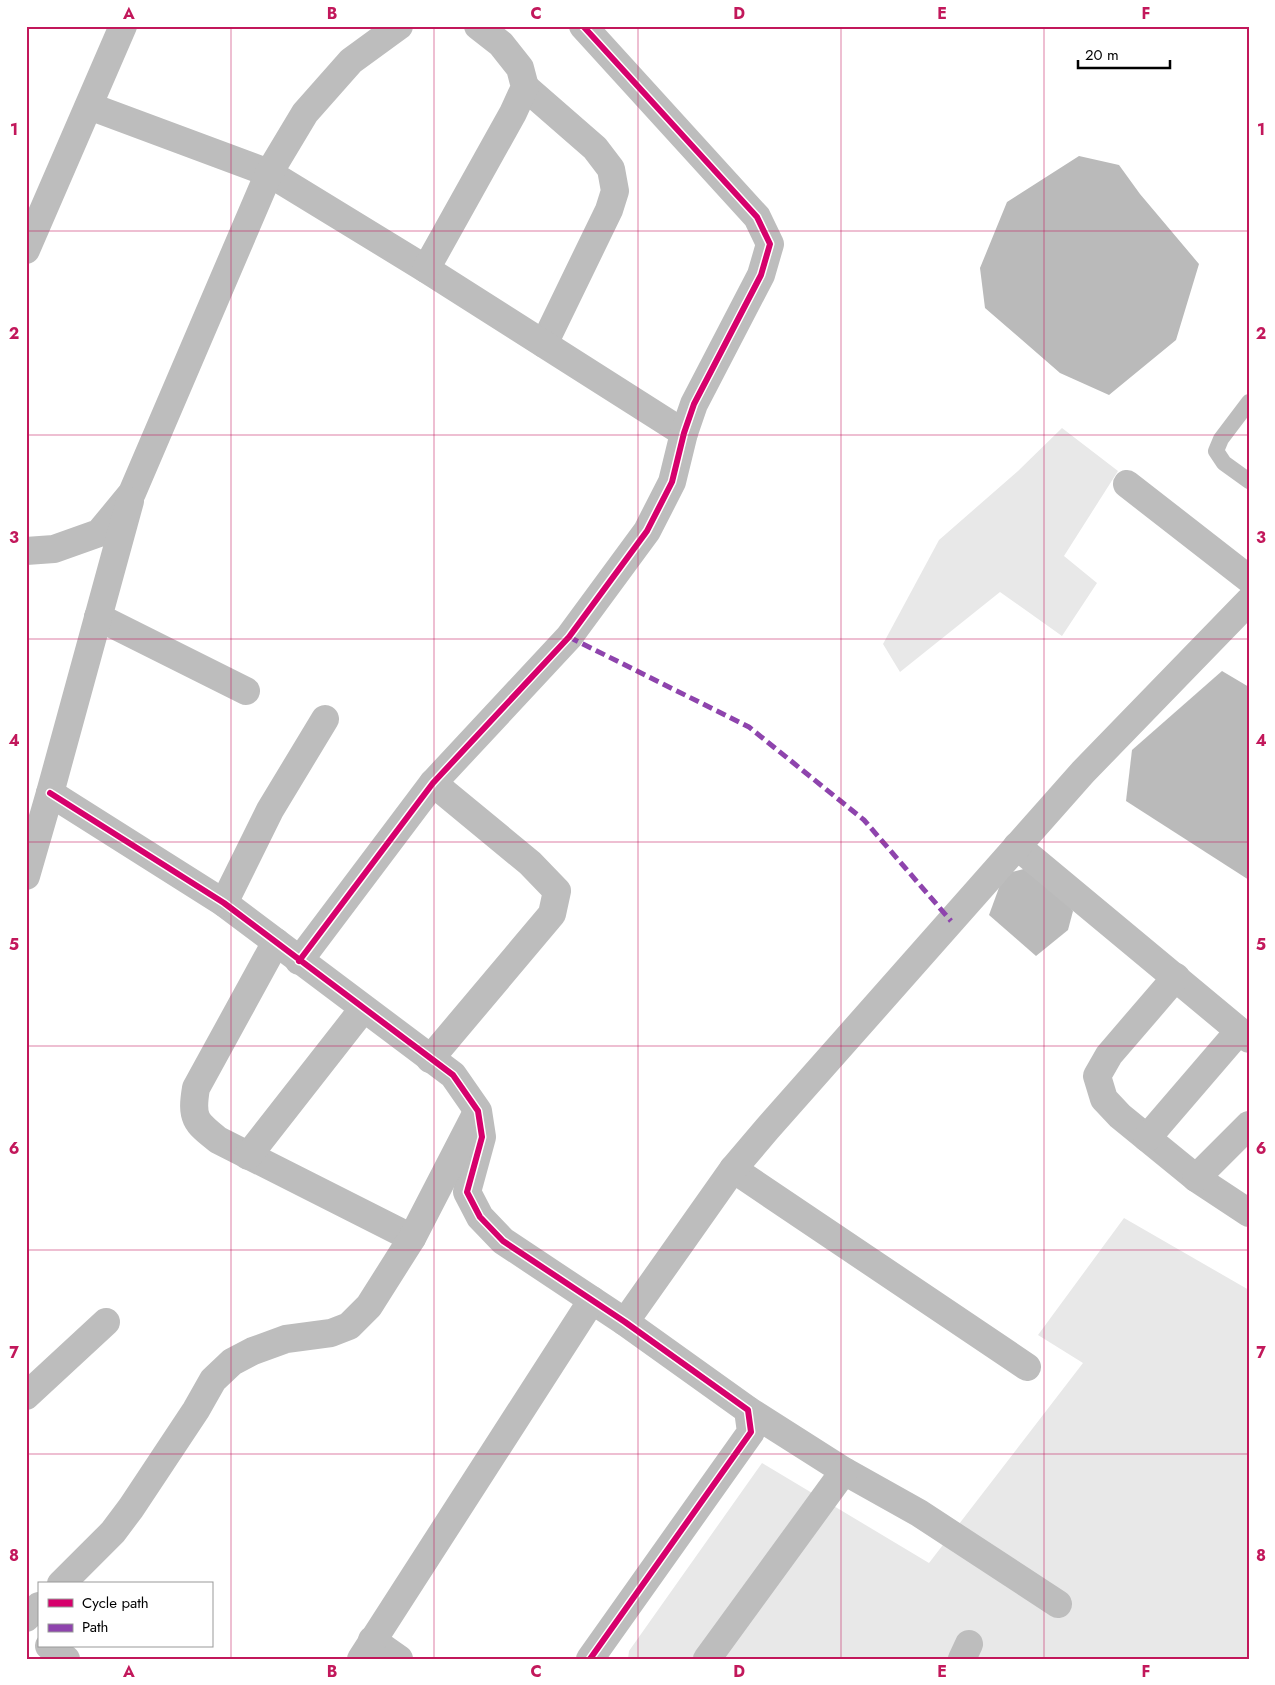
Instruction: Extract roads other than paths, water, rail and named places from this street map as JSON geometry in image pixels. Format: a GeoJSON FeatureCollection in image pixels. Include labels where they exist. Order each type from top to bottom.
{"type":"FeatureCollection","features":[{"type":"Feature","properties":{"kind":"street"},"geometry":{"type":"LineString","coordinates":[[26,250],[123,26]]}},
{"type":"Feature","properties":{"kind":"street"},"geometry":{"type":"LineString","coordinates":[[26,876],[132,493],[269,173],[306,113],[318,98],[351,61],[399,26]]}},
{"type":"Feature","properties":{"kind":"street"},"geometry":{"type":"LineString","coordinates":[[478,26],[501,44],[520,68],[525,87],[595,148],[612,169],[615,191],[609,210],[544,344]]}},
{"type":"Feature","properties":{"kind":"street"},"geometry":{"type":"LineString","coordinates":[[299,961],[433,783],[568,637],[647,531],[672,482],[684,433],[694,404],[761,275],[770,244],[757,217],[583,26]]}},
{"type":"Feature","properties":{"kind":"street"},"geometry":{"type":"LineString","coordinates":[[426,269],[513,113],[525,87]]}},
{"type":"Feature","properties":{"kind":"street"},"geometry":{"type":"LineString","coordinates":[[89,106],[269,173],[426,269],[684,433]]}},
{"type":"Feature","properties":{"kind":"street"},"geometry":{"type":"LineString","coordinates":[[1127,484],[1249,579]]}},
{"type":"Feature","properties":{"kind":"street"},"geometry":{"type":"LineString","coordinates":[[26,551],[54,549],[98,533],[132,493]]}},
{"type":"Feature","properties":{"kind":"street"},"geometry":{"type":"LineString","coordinates":[[625,1322],[733,1169],[1083,772],[1249,601]]}},
{"type":"Feature","properties":{"kind":"street"},"geometry":{"type":"LineString","coordinates":[[98,617],[246,691]]}},
{"type":"Feature","properties":{"kind":"street"},"geometry":{"type":"LineString","coordinates":[[224,903],[270,810],[325,719]]}},
{"type":"Feature","properties":{"kind":"street"},"geometry":{"type":"LineString","coordinates":[[430,1060],[552,914],[557,891],[530,863],[433,783]]}},
{"type":"Feature","properties":{"kind":"street"},"geometry":{"type":"LineString","coordinates":[[50,793],[224,903],[452,1075],[478,1111],[482,1137],[467,1192],[480,1217],[503,1241],[625,1322],[748,1410],[844,1471],[919,1513],[1058,1604]]}},
{"type":"Feature","properties":{"kind":"street"},"geometry":{"type":"LineString","coordinates":[[1017,846],[1244,1035],[1148,1138]]}},
{"type":"Feature","properties":{"kind":"street"},"geometry":{"type":"LineString","coordinates":[[276,942],[196,1088],[193,1106],[199,1125],[218,1140],[248,1156],[412,1238]]}},
{"type":"Feature","properties":{"kind":"street"},"geometry":{"type":"LineString","coordinates":[[1176,978],[1109,1056],[1097,1076],[1104,1099],[1120,1116],[1196,1178],[1249,1213]]}},
{"type":"Feature","properties":{"kind":"street"},"geometry":{"type":"LineString","coordinates":[[248,1156],[363,1009]]}},
{"type":"Feature","properties":{"kind":"street"},"geometry":{"type":"LineString","coordinates":[[62,1582],[113,1532],[131,1508],[214,1380],[232,1362],[253,1351],[286,1339],[331,1333],[349,1326],[369,1306],[412,1238],[478,1111]]}},
{"type":"Feature","properties":{"kind":"street"},"geometry":{"type":"LineString","coordinates":[[1196,1178],[1249,1125]]}},
{"type":"Feature","properties":{"kind":"street"},"geometry":{"type":"LineString","coordinates":[[733,1169],[1027,1367]]}},
{"type":"Feature","properties":{"kind":"street"},"geometry":{"type":"LineString","coordinates":[[399,1659],[366,1649],[592,1300]]}},
{"type":"Feature","properties":{"kind":"street"},"geometry":{"type":"LineString","coordinates":[[32,1383],[106,1322]]}},
{"type":"Feature","properties":{"kind":"street"},"geometry":{"type":"LineString","coordinates":[[590,1659],[751,1432],[748,1410]]}},
{"type":"Feature","properties":{"kind":"street"},"geometry":{"type":"LineString","coordinates":[[707,1659],[844,1471]]}},
{"type":"Feature","properties":{"kind":"street"},"geometry":{"type":"LineString","coordinates":[[26,1618],[38,1607]]}},
{"type":"Feature","properties":{"kind":"street"},"geometry":{"type":"LineString","coordinates":[[26,1630],[38,1638]]}},
{"type":"Feature","properties":{"kind":"street"},"geometry":{"type":"LineString","coordinates":[[52,1648],[66,1659]]}},
{"type":"Feature","properties":{"kind":"lane"},"geometry":{"type":"LineString","coordinates":[[1249,402],[1221,438],[1216,451],[1224,462],[1249,481]]}}]}
